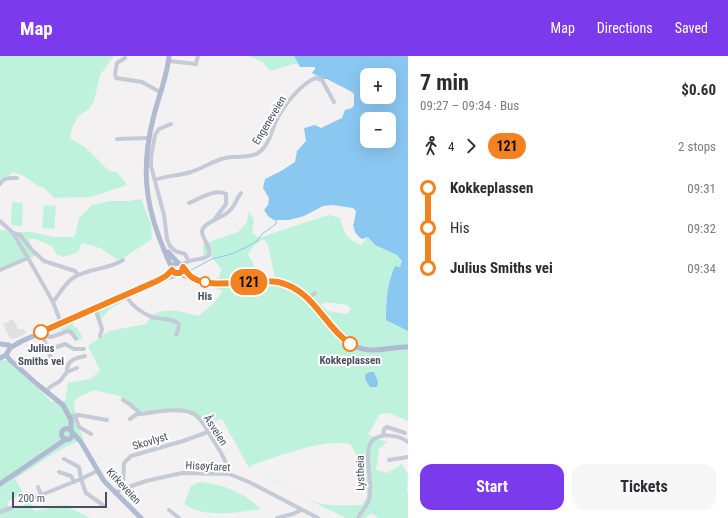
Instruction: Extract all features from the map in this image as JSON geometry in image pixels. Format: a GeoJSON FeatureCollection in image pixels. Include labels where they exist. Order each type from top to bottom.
{"type":"FeatureCollection","features":[{"type":"Feature","properties":{"kind":"main road"},"geometry":{"type":"LineString","coordinates":[[169,58],[153,118],[149,138],[146,169],[148,197],[152,218],[172,269],[175,273],[204,282],[262,281],[274,282],[297,289],[308,298],[341,337],[351,345],[367,350],[408,347]]}},
{"type":"Feature","properties":{"kind":"main road"},"geometry":{"type":"LineString","coordinates":[[162,245],[170,256],[193,278]]}},
{"type":"Feature","properties":{"kind":"main road"},"geometry":{"type":"LineString","coordinates":[[157,281],[166,276],[172,269],[173,265],[181,265]]}},
{"type":"Feature","properties":{"kind":"main road"},"geometry":{"type":"LineString","coordinates":[[0,358],[11,347],[42,334],[61,323],[157,281],[178,274],[182,271],[181,265]]}},
{"type":"Feature","properties":{"kind":"main road"},"geometry":{"type":"LineString","coordinates":[[0,344],[9,345],[11,347]]}},
{"type":"Feature","properties":{"kind":"main road"},"geometry":{"type":"LineString","coordinates":[[6,353],[10,360],[63,405],[72,416],[72,423],[63,437],[72,439],[83,446]]}},
{"type":"Feature","properties":{"kind":"main road"},"geometry":{"type":"LineString","coordinates":[[0,484],[72,436],[68,431]]}},
{"type":"Feature","properties":{"kind":"main road"},"geometry":{"type":"LineString","coordinates":[[47,452],[68,431]]}},
{"type":"Feature","properties":{"kind":"main road","name":"Kirkeveien"},"geometry":{"type":"LineString","coordinates":[[68,431],[83,446],[104,481],[141,518]]}},
{"type":"Feature","properties":{"kind":"street"},"geometry":{"type":"LineString","coordinates":[[169,58],[196,64],[198,56]]}},
{"type":"Feature","properties":{"kind":"street"},"geometry":{"type":"LineString","coordinates":[[126,58],[117,63],[115,74],[116,78],[142,82],[160,92]]}},
{"type":"Feature","properties":{"kind":"street","name":"Engeneveien"},"geometry":{"type":"LineString","coordinates":[[155,180],[166,176],[192,172],[226,158],[243,157],[259,153],[268,141],[276,121],[294,96],[302,87],[315,78],[322,80],[334,102]]}},
{"type":"Feature","properties":{"kind":"street"},"geometry":{"type":"LineString","coordinates":[[171,124],[159,129],[155,135],[151,166],[164,216],[167,239],[174,251],[185,254],[188,260]]}},
{"type":"Feature","properties":{"kind":"street"},"geometry":{"type":"LineString","coordinates":[[117,139],[149,138]]}},
{"type":"Feature","properties":{"kind":"street"},"geometry":{"type":"LineString","coordinates":[[0,184],[2,180],[6,178],[17,178]]}},
{"type":"Feature","properties":{"kind":"street"},"geometry":{"type":"LineString","coordinates":[[189,203],[214,193],[219,192],[226,194],[226,204],[212,222]]}},
{"type":"Feature","properties":{"kind":"street"},"geometry":{"type":"LineString","coordinates":[[181,265],[188,260],[203,258],[208,255],[209,248],[202,232],[204,226],[228,213],[236,204],[242,193]]}},
{"type":"Feature","properties":{"kind":"street"},"geometry":{"type":"LineString","coordinates":[[0,221],[13,233],[28,258],[53,302],[61,323]]}},
{"type":"Feature","properties":{"kind":"street"},"geometry":{"type":"LineString","coordinates":[[13,233],[20,235],[30,249],[44,261],[75,271],[78,275]]}},
{"type":"Feature","properties":{"kind":"street"},"geometry":{"type":"LineString","coordinates":[[0,270],[28,258]]}},
{"type":"Feature","properties":{"kind":"street"},"geometry":{"type":"LineString","coordinates":[[53,302],[69,282],[78,275],[115,265],[123,260]]}},
{"type":"Feature","properties":{"kind":"street"},"geometry":{"type":"LineString","coordinates":[[308,298],[315,293]]}},
{"type":"Feature","properties":{"kind":"street"},"geometry":{"type":"LineString","coordinates":[[125,295],[137,308],[152,317],[175,320],[179,324],[176,335]]}},
{"type":"Feature","properties":{"kind":"street"},"geometry":{"type":"LineString","coordinates":[[95,308],[102,330],[100,336]]}},
{"type":"Feature","properties":{"kind":"street"},"geometry":{"type":"LineString","coordinates":[[42,334],[51,337],[68,331],[71,332],[76,339]]}},
{"type":"Feature","properties":{"kind":"street"},"geometry":{"type":"LineString","coordinates":[[42,334],[53,364]]}},
{"type":"Feature","properties":{"kind":"street"},"geometry":{"type":"LineString","coordinates":[[48,350],[64,344],[74,349],[84,349]]}},
{"type":"Feature","properties":{"kind":"street"},"geometry":{"type":"LineString","coordinates":[[67,372],[67,365],[70,362],[85,356]]}},
{"type":"Feature","properties":{"kind":"street"},"geometry":{"type":"LineString","coordinates":[[46,392],[50,387],[60,381],[67,372],[77,368]]}},
{"type":"Feature","properties":{"kind":"street"},"geometry":{"type":"LineString","coordinates":[[123,400],[131,404],[141,414]]}},
{"type":"Feature","properties":{"kind":"street","name":"Åsveien"},"geometry":{"type":"LineString","coordinates":[[130,419],[137,414],[181,410],[195,415],[208,432],[226,462],[229,474]]}},
{"type":"Feature","properties":{"kind":"street"},"geometry":{"type":"LineString","coordinates":[[72,416],[88,416],[107,420]]}},
{"type":"Feature","properties":{"kind":"street"},"geometry":{"type":"LineString","coordinates":[[72,416],[79,427],[91,434]]}},
{"type":"Feature","properties":{"kind":"street"},"geometry":{"type":"LineString","coordinates":[[405,433],[387,427],[384,429],[383,436],[400,438],[408,442]]}},
{"type":"Feature","properties":{"kind":"street","name":"Skovlyst"},"geometry":{"type":"LineString","coordinates":[[123,489],[124,463],[131,456],[208,432]]}},
{"type":"Feature","properties":{"kind":"street","name":"Lystheia"},"geometry":{"type":"LineString","coordinates":[[358,518],[367,506],[370,498],[368,454],[370,445],[375,438],[383,436]]}},
{"type":"Feature","properties":{"kind":"street"},"geometry":{"type":"LineString","coordinates":[[390,460],[408,457]]}},
{"type":"Feature","properties":{"kind":"street"},"geometry":{"type":"LineString","coordinates":[[64,459],[79,467],[86,493],[103,505]]}},
{"type":"Feature","properties":{"kind":"street"},"geometry":{"type":"LineString","coordinates":[[31,498],[74,482],[97,471]]}},
{"type":"Feature","properties":{"kind":"street"},"geometry":{"type":"LineString","coordinates":[[59,472],[71,476],[74,482]]}},
{"type":"Feature","properties":{"kind":"street","name":"Hisøyfaret"},"geometry":{"type":"LineString","coordinates":[[115,493],[146,481],[182,473],[229,474],[249,482],[318,518]]}},
{"type":"Feature","properties":{"kind":"street"},"geometry":{"type":"LineString","coordinates":[[38,487],[41,495]]}},
{"type":"Feature","properties":{"kind":"street"},"geometry":{"type":"LineString","coordinates":[[0,512],[11,508]]}},
{"type":"Feature","properties":{"kind":"street"},"geometry":{"type":"LineString","coordinates":[[169,510],[179,518]]}},
{"type":"Feature","properties":{"kind":"street"},"geometry":{"type":"LineString","coordinates":[[277,518],[293,514],[301,510]]}},
{"type":"Feature","properties":{"kind":"shaded area"},"geometry":{"type":"Polygon","coordinates":[[[13,319],[18,329],[24,329],[26,333],[17,338],[10,339],[3,324],[13,319]]]}},
{"type":"Feature","properties":{"kind":"green space"},"geometry":{"type":"Polygon","coordinates":[[[0,56],[114,56],[100,75],[94,101],[89,109],[78,116],[72,128],[70,138],[86,148],[109,171],[117,172],[127,185],[91,197],[54,198],[43,187],[39,187],[24,176],[13,172],[0,183],[0,56]]]}},
{"type":"Feature","properties":{"kind":"green space"},"geometry":{"type":"Polygon","coordinates":[[[249,56],[294,56],[298,64],[270,71],[263,62],[249,56]]]}},
{"type":"Feature","properties":{"kind":"green space"},"geometry":{"type":"Polygon","coordinates":[[[139,199],[142,201],[151,225],[152,239],[125,257],[115,260],[115,258],[100,248],[82,243],[78,252],[64,257],[56,254],[52,246],[35,239],[29,239],[35,256],[0,271],[0,230],[30,232],[54,237],[74,237],[79,218],[92,205],[110,201],[129,201],[139,199]]]}},
{"type":"Feature","properties":{"kind":"green space"},"geometry":{"type":"Polygon","coordinates":[[[12,202],[22,203],[23,205],[22,226],[11,225],[12,202]]]}},
{"type":"Feature","properties":{"kind":"green space"},"geometry":{"type":"Polygon","coordinates":[[[44,205],[56,206],[54,229],[42,228],[44,205]]]}},
{"type":"Feature","properties":{"kind":"green space"},"geometry":{"type":"Polygon","coordinates":[[[249,211],[254,220],[252,233],[259,238],[329,215],[340,218],[344,232],[352,240],[361,245],[368,236],[375,245],[397,255],[402,261],[400,267],[397,266],[391,274],[386,303],[386,320],[408,331],[408,421],[389,413],[380,414],[368,434],[387,442],[379,449],[376,470],[387,473],[402,464],[408,475],[408,518],[378,518],[373,514],[370,514],[364,518],[346,518],[308,499],[322,504],[362,505],[367,497],[367,492],[357,456],[350,444],[326,444],[301,449],[252,465],[249,468],[222,419],[204,424],[188,413],[132,410],[120,396],[94,390],[77,398],[74,403],[77,424],[84,439],[61,449],[15,479],[23,493],[7,502],[10,510],[31,503],[34,511],[65,505],[90,518],[0,518],[0,360],[9,361],[52,402],[65,401],[68,383],[91,379],[100,370],[88,346],[109,331],[146,324],[154,314],[159,312],[182,312],[198,316],[213,304],[223,291],[216,288],[221,269],[212,257],[203,254],[203,244],[238,232],[247,222],[249,211]],[[261,240],[250,250],[248,255],[258,275],[275,278],[268,245],[264,240],[261,240]],[[325,302],[321,305],[328,311],[347,314],[351,309],[347,305],[325,302]]]}},
{"type":"Feature","properties":{"kind":"green space"},"geometry":{"type":"Polygon","coordinates":[[[123,298],[125,299],[124,301],[110,309],[99,321],[96,310],[123,298]]]}},
{"type":"Feature","properties":{"kind":"green space"},"geometry":{"type":"Polygon","coordinates":[[[72,320],[73,325],[77,328],[83,338],[79,340],[73,332],[63,331],[61,329],[50,333],[49,335],[44,334],[72,320]]]}},
{"type":"Feature","properties":{"kind":"green space"},"geometry":{"type":"Polygon","coordinates":[[[199,482],[225,487],[239,493],[261,509],[231,513],[210,513],[192,508],[184,504],[191,486],[199,482]]]}},
{"type":"Feature","properties":{"kind":"water"},"geometry":{"type":"Polygon","coordinates":[[[294,56],[408,56],[408,331],[386,320],[390,279],[395,266],[400,267],[402,261],[397,255],[375,245],[368,237],[362,239],[358,236],[353,226],[356,211],[353,208],[333,205],[323,206],[304,216],[289,220],[274,220],[268,216],[264,210],[268,205],[269,198],[263,188],[265,179],[295,162],[297,151],[306,141],[304,128],[315,125],[321,128],[342,118],[345,110],[352,108],[354,105],[354,94],[352,92],[312,73],[315,67],[300,67],[294,56]]]}},
{"type":"Feature","properties":{"kind":"water"},"geometry":{"type":"Polygon","coordinates":[[[369,372],[374,372],[378,382],[377,387],[370,387],[366,381],[365,375],[369,372]]]}},
{"type":"Feature","properties":{"kind":"waterway"},"geometry":{"type":"LineString","coordinates":[[191,270],[212,259],[231,254],[247,247],[258,240],[262,234],[276,224],[276,220]]}},
{"type":"Feature","properties":{"kind":"bus line","name":"121"},"geometry":{"type":"LineString","coordinates":[[41,332],[157,281],[166,276],[172,270],[178,274],[182,271],[183,267],[193,278],[204,282],[278,282],[297,289],[308,298],[341,337],[350,344]]}},
{"type":"Feature","properties":{"kind":"place","name":"His"},"geometry":{"type":"Point","coordinates":[205,282]}},
{"type":"Feature","properties":{"kind":"place","name":"Julius Smiths vei"},"geometry":{"type":"Point","coordinates":[41,332]}},
{"type":"Feature","properties":{"kind":"place","name":"Kokkeplassen"},"geometry":{"type":"Point","coordinates":[350,344]}}]}
